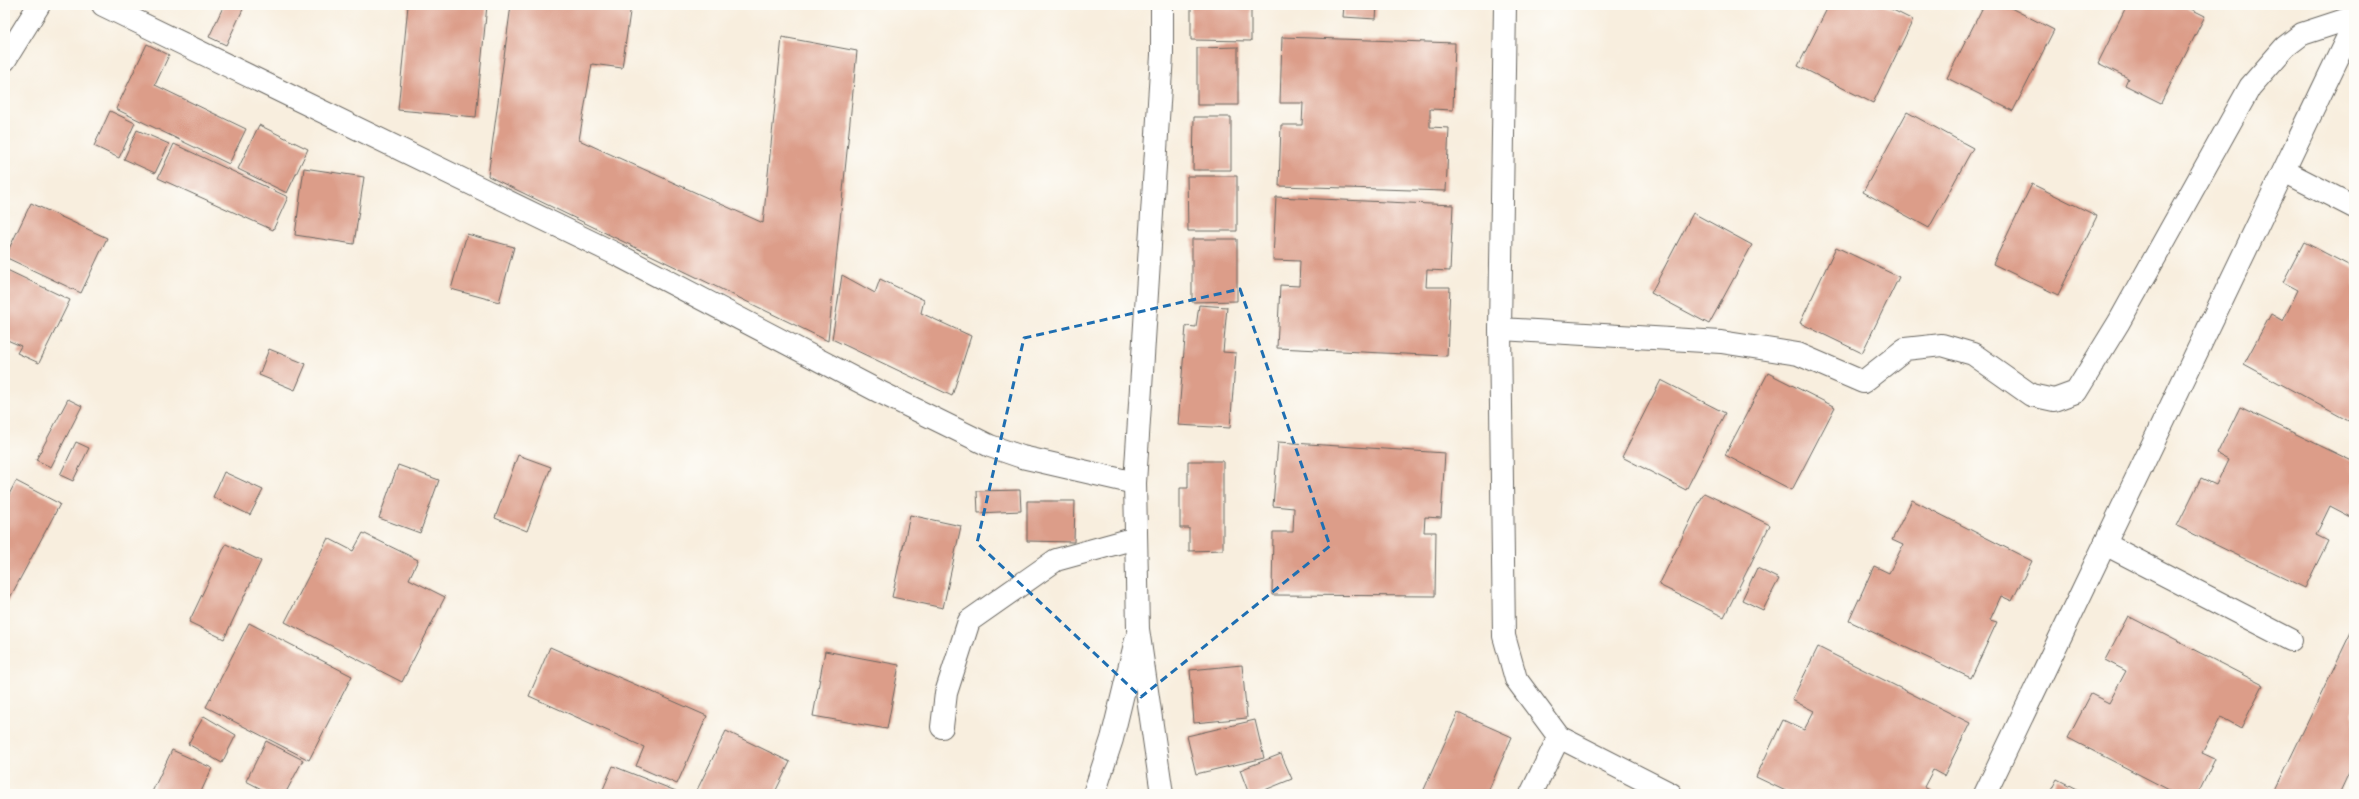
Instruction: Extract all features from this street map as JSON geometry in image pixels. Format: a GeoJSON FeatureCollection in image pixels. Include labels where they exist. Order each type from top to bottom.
{"type":"FeatureCollection","features":[{"type":"Feature","properties":{"kind":"street"},"geometry":{"type":"LineString","coordinates":[[5,60],[39,5]]}},
{"type":"Feature","properties":{"kind":"street"},"geometry":{"type":"LineString","coordinates":[[103,5],[618,255],[880,392],[990,446],[1022,457],[1135,483]]}},
{"type":"Feature","properties":{"kind":"street"},"geometry":{"type":"LineString","coordinates":[[1162,5],[1162,55],[1135,483],[1138,630],[1162,794]]}},
{"type":"Feature","properties":{"kind":"street"},"geometry":{"type":"LineString","coordinates":[[1505,5],[1500,329],[1504,636],[1516,679],[1559,737],[1671,794]]}},
{"type":"Feature","properties":{"kind":"street"},"geometry":{"type":"LineString","coordinates":[[1500,329],[1721,342],[1798,354],[1862,382],[1904,349],[1942,345],[1973,354],[2031,395],[2054,400],[2076,392],[2119,322],[2250,87],[2285,47],[2302,34],[2354,17]]}},
{"type":"Feature","properties":{"kind":"street"},"geometry":{"type":"LineString","coordinates":[[1985,794],[2354,24]]}},
{"type":"Feature","properties":{"kind":"street"},"geometry":{"type":"LineString","coordinates":[[2284,171],[2354,207]]}},
{"type":"Feature","properties":{"kind":"street"},"geometry":{"type":"LineString","coordinates":[[942,727],[946,692],[969,621],[1056,560],[1136,538]]}},
{"type":"Feature","properties":{"kind":"street"},"geometry":{"type":"LineString","coordinates":[[2105,544],[2291,640]]}},
{"type":"Feature","properties":{"kind":"street"},"geometry":{"type":"LineString","coordinates":[[1094,794],[1112,739],[1138,630]]}},
{"type":"Feature","properties":{"kind":"street"},"geometry":{"type":"LineString","coordinates":[[1531,794],[1559,737]]}},
{"type":"Feature","properties":{"kind":"highlighted area"},"geometry":{"type":"Polygon","coordinates":[[[1240,289],[1330,546],[1141,697],[977,543],[1024,338],[1240,289]]]}},
{"type":"Feature","properties":{"kind":"building"},"geometry":{"type":"Polygon","coordinates":[[[224,5],[245,5],[226,45],[209,37],[224,5]]]}},
{"type":"Feature","properties":{"kind":"building"},"geometry":{"type":"Polygon","coordinates":[[[408,5],[487,5],[476,117],[398,110],[408,5]]]}},
{"type":"Feature","properties":{"kind":"building"},"geometry":{"type":"Polygon","coordinates":[[[511,5],[631,5],[622,68],[592,64],[579,140],[763,223],[782,37],[857,51],[828,341],[488,176],[511,5]]]}},
{"type":"Feature","properties":{"kind":"building"},"geometry":{"type":"Polygon","coordinates":[[[1191,5],[1251,5],[1251,41],[1191,40],[1191,5]]]}},
{"type":"Feature","properties":{"kind":"building"},"geometry":{"type":"Polygon","coordinates":[[[1344,5],[1377,5],[1376,19],[1343,17],[1344,5]]]}},
{"type":"Feature","properties":{"kind":"building"},"geometry":{"type":"Polygon","coordinates":[[[1829,5],[1883,5],[1913,20],[1873,103],[1798,66],[1829,5]]]}},
{"type":"Feature","properties":{"kind":"building"},"geometry":{"type":"Polygon","coordinates":[[[1984,5],[2005,5],[2054,30],[2013,111],[1947,78],[1984,5]]]}},
{"type":"Feature","properties":{"kind":"building"},"geometry":{"type":"Polygon","coordinates":[[[2127,5],[2183,5],[2205,16],[2161,103],[2125,85],[2128,78],[2098,63],[2127,5]]]}},
{"type":"Feature","properties":{"kind":"building"},"geometry":{"type":"Polygon","coordinates":[[[1282,37],[1455,43],[1453,110],[1430,109],[1430,127],[1449,128],[1446,191],[1279,186],[1281,125],[1302,125],[1303,103],[1280,103],[1282,37]]]}},
{"type":"Feature","properties":{"kind":"building"},"geometry":{"type":"Polygon","coordinates":[[[147,44],[169,55],[155,85],[246,129],[229,164],[116,109],[147,44]]]}},
{"type":"Feature","properties":{"kind":"building"},"geometry":{"type":"Polygon","coordinates":[[[1238,47],[1238,105],[1197,105],[1197,48],[1238,47]]]}},
{"type":"Feature","properties":{"kind":"building"},"geometry":{"type":"Polygon","coordinates":[[[110,111],[135,123],[119,158],[94,146],[110,111]]]}},
{"type":"Feature","properties":{"kind":"building"},"geometry":{"type":"Polygon","coordinates":[[[1907,112],[1973,148],[1929,228],[1863,192],[1907,112]]]}},
{"type":"Feature","properties":{"kind":"building"},"geometry":{"type":"Polygon","coordinates":[[[1194,117],[1231,117],[1231,170],[1193,170],[1194,117]]]}},
{"type":"Feature","properties":{"kind":"building"},"geometry":{"type":"Polygon","coordinates":[[[259,125],[308,149],[287,193],[238,169],[259,125]]]}},
{"type":"Feature","properties":{"kind":"building"},"geometry":{"type":"Polygon","coordinates":[[[137,130],[169,144],[155,173],[124,159],[137,130]]]}},
{"type":"Feature","properties":{"kind":"building"},"geometry":{"type":"Polygon","coordinates":[[[174,144],[288,197],[273,230],[158,178],[174,144]]]}},
{"type":"Feature","properties":{"kind":"building"},"geometry":{"type":"Polygon","coordinates":[[[304,168],[364,177],[354,244],[295,235],[304,168]]]}},
{"type":"Feature","properties":{"kind":"building"},"geometry":{"type":"Polygon","coordinates":[[[1187,176],[1237,176],[1237,231],[1188,231],[1187,176]]]}},
{"type":"Feature","properties":{"kind":"building"},"geometry":{"type":"Polygon","coordinates":[[[2032,184],[2097,216],[2058,295],[1993,264],[2032,184]]]}},
{"type":"Feature","properties":{"kind":"building"},"geometry":{"type":"Polygon","coordinates":[[[1276,197],[1453,205],[1450,271],[1427,270],[1426,287],[1450,287],[1447,356],[1277,348],[1280,285],[1299,286],[1300,261],[1273,260],[1276,197]]]}},
{"type":"Feature","properties":{"kind":"building"},"geometry":{"type":"Polygon","coordinates":[[[31,203],[107,238],[81,293],[5,257],[31,203]]]}},
{"type":"Feature","properties":{"kind":"building"},"geometry":{"type":"Polygon","coordinates":[[[1693,213],[1752,245],[1709,324],[1651,293],[1693,213]]]}},
{"type":"Feature","properties":{"kind":"building"},"geometry":{"type":"Polygon","coordinates":[[[467,234],[514,247],[499,302],[451,289],[467,234]]]}},
{"type":"Feature","properties":{"kind":"building"},"geometry":{"type":"Polygon","coordinates":[[[1192,239],[1237,239],[1237,301],[1192,302],[1192,239]]]}},
{"type":"Feature","properties":{"kind":"building"},"geometry":{"type":"Polygon","coordinates":[[[2304,242],[2354,268],[2354,424],[2244,364],[2271,314],[2283,321],[2298,290],[2283,282],[2304,242]]]}},
{"type":"Feature","properties":{"kind":"building"},"geometry":{"type":"Polygon","coordinates":[[[1836,247],[1899,277],[1862,353],[1800,323],[1836,247]]]}},
{"type":"Feature","properties":{"kind":"building"},"geometry":{"type":"Polygon","coordinates":[[[5,269],[70,300],[39,363],[17,353],[21,346],[5,339],[5,269]]]}},
{"type":"Feature","properties":{"kind":"building"},"geometry":{"type":"Polygon","coordinates":[[[842,275],[875,293],[880,279],[924,300],[921,313],[971,336],[952,396],[832,339],[842,275]]]}},
{"type":"Feature","properties":{"kind":"building"},"geometry":{"type":"Polygon","coordinates":[[[1199,305],[1227,307],[1223,352],[1236,353],[1230,428],[1178,425],[1186,326],[1196,327],[1199,305]]]}},
{"type":"Feature","properties":{"kind":"building"},"geometry":{"type":"Polygon","coordinates":[[[269,349],[306,364],[295,390],[259,375],[269,349]]]}},
{"type":"Feature","properties":{"kind":"building"},"geometry":{"type":"Polygon","coordinates":[[[1768,373],[1835,407],[1792,490],[1725,455],[1768,373]]]}},
{"type":"Feature","properties":{"kind":"building"},"geometry":{"type":"Polygon","coordinates":[[[1661,380],[1725,413],[1686,490],[1622,457],[1661,380]]]}},
{"type":"Feature","properties":{"kind":"building"},"geometry":{"type":"Polygon","coordinates":[[[68,399],[82,406],[51,467],[36,460],[68,399]]]}},
{"type":"Feature","properties":{"kind":"building"},"geometry":{"type":"Polygon","coordinates":[[[2240,407],[2354,462],[2354,512],[2351,517],[2330,506],[2316,535],[2328,541],[2305,588],[2177,526],[2201,478],[2216,485],[2228,460],[2217,454],[2240,407]]]}},
{"type":"Feature","properties":{"kind":"building"},"geometry":{"type":"Polygon","coordinates":[[[76,442],[89,448],[73,481],[60,475],[76,442]]]}},
{"type":"Feature","properties":{"kind":"building"},"geometry":{"type":"Polygon","coordinates":[[[1278,442],[1445,453],[1441,518],[1425,517],[1424,532],[1436,532],[1435,596],[1272,595],[1273,532],[1293,532],[1294,508],[1273,506],[1278,442]]]}},
{"type":"Feature","properties":{"kind":"building"},"geometry":{"type":"Polygon","coordinates":[[[518,455],[551,467],[527,531],[495,518],[518,455]]]}},
{"type":"Feature","properties":{"kind":"building"},"geometry":{"type":"Polygon","coordinates":[[[1188,461],[1223,461],[1223,550],[1189,551],[1189,528],[1180,528],[1180,488],[1188,488],[1188,461]]]}},
{"type":"Feature","properties":{"kind":"building"},"geometry":{"type":"Polygon","coordinates":[[[398,465],[439,480],[420,533],[379,518],[398,465]]]}},
{"type":"Feature","properties":{"kind":"building"},"geometry":{"type":"Polygon","coordinates":[[[224,472],[263,490],[250,515],[213,497],[224,472]]]}},
{"type":"Feature","properties":{"kind":"building"},"geometry":{"type":"Polygon","coordinates":[[[16,481],[60,504],[5,607],[5,502],[16,481]]]}},
{"type":"Feature","properties":{"kind":"building"},"geometry":{"type":"Polygon","coordinates":[[[1020,490],[1021,511],[978,513],[977,491],[1020,490]]]}},
{"type":"Feature","properties":{"kind":"building"},"geometry":{"type":"Polygon","coordinates":[[[1704,493],[1770,525],[1724,617],[1659,585],[1704,493]]]}},
{"type":"Feature","properties":{"kind":"building"},"geometry":{"type":"Polygon","coordinates":[[[1912,500],[2032,561],[2012,601],[2001,596],[1990,620],[1997,622],[1971,678],[1849,621],[1874,566],[1889,573],[1903,545],[1892,540],[1912,500]]]}},
{"type":"Feature","properties":{"kind":"building"},"geometry":{"type":"Polygon","coordinates":[[[1027,501],[1075,501],[1074,542],[1027,541],[1027,501]]]}},
{"type":"Feature","properties":{"kind":"building"},"geometry":{"type":"Polygon","coordinates":[[[910,515],[961,526],[943,608],[892,597],[910,515]]]}},
{"type":"Feature","properties":{"kind":"building"},"geometry":{"type":"Polygon","coordinates":[[[363,533],[418,560],[409,579],[445,597],[402,682],[285,622],[328,538],[353,551],[363,533]]]}},
{"type":"Feature","properties":{"kind":"building"},"geometry":{"type":"Polygon","coordinates":[[[226,544],[261,561],[224,639],[189,622],[226,544]]]}},
{"type":"Feature","properties":{"kind":"building"},"geometry":{"type":"Polygon","coordinates":[[[1757,568],[1779,579],[1763,610],[1742,600],[1757,568]]]}},
{"type":"Feature","properties":{"kind":"building"},"geometry":{"type":"Polygon","coordinates":[[[2128,616],[2263,685],[2241,728],[2221,717],[2202,753],[2215,759],[2198,794],[2177,794],[2068,738],[2091,694],[2109,703],[2126,671],[2105,660],[2128,616]]]}},
{"type":"Feature","properties":{"kind":"building"},"geometry":{"type":"Polygon","coordinates":[[[249,623],[352,676],[309,760],[206,707],[249,623]]]}},
{"type":"Feature","properties":{"kind":"building"},"geometry":{"type":"Polygon","coordinates":[[[2354,626],[2354,762],[2339,794],[2273,794],[2354,626]]]}},
{"type":"Feature","properties":{"kind":"building"},"geometry":{"type":"Polygon","coordinates":[[[550,647],[707,716],[677,784],[636,766],[644,747],[529,696],[550,647]]]}},
{"type":"Feature","properties":{"kind":"building"},"geometry":{"type":"Polygon","coordinates":[[[1818,647],[1970,723],[1944,776],[1933,770],[1924,787],[1937,794],[1792,794],[1756,777],[1783,720],[1804,730],[1814,711],[1792,700],[1818,647]]]}},
{"type":"Feature","properties":{"kind":"building"},"geometry":{"type":"Polygon","coordinates":[[[825,651],[899,665],[887,729],[813,716],[825,651]]]}},
{"type":"Feature","properties":{"kind":"building"},"geometry":{"type":"Polygon","coordinates":[[[1242,665],[1247,718],[1194,723],[1190,670],[1242,665]]]}},
{"type":"Feature","properties":{"kind":"building"},"geometry":{"type":"Polygon","coordinates":[[[1458,713],[1512,737],[1487,794],[1422,794],[1458,713]]]}},
{"type":"Feature","properties":{"kind":"building"},"geometry":{"type":"Polygon","coordinates":[[[204,716],[236,735],[222,763],[188,744],[204,716]]]}},
{"type":"Feature","properties":{"kind":"building"},"geometry":{"type":"Polygon","coordinates":[[[1255,720],[1264,758],[1196,774],[1187,736],[1255,720]]]}},
{"type":"Feature","properties":{"kind":"building"},"geometry":{"type":"Polygon","coordinates":[[[726,731],[790,762],[774,794],[695,794],[726,731]]]}},
{"type":"Feature","properties":{"kind":"building"},"geometry":{"type":"Polygon","coordinates":[[[266,741],[303,760],[285,794],[271,794],[246,781],[266,741]]]}},
{"type":"Feature","properties":{"kind":"building"},"geometry":{"type":"Polygon","coordinates":[[[172,750],[212,768],[200,794],[152,792],[172,750]]]}},
{"type":"Feature","properties":{"kind":"building"},"geometry":{"type":"Polygon","coordinates":[[[1281,754],[1292,779],[1255,794],[1249,794],[1240,770],[1281,754]]]}},
{"type":"Feature","properties":{"kind":"building"},"geometry":{"type":"Polygon","coordinates":[[[613,766],[676,791],[674,794],[601,794],[613,766]]]}},
{"type":"Feature","properties":{"kind":"building"},"geometry":{"type":"Polygon","coordinates":[[[2057,779],[2086,794],[2049,794],[2057,779]]]}}]}
